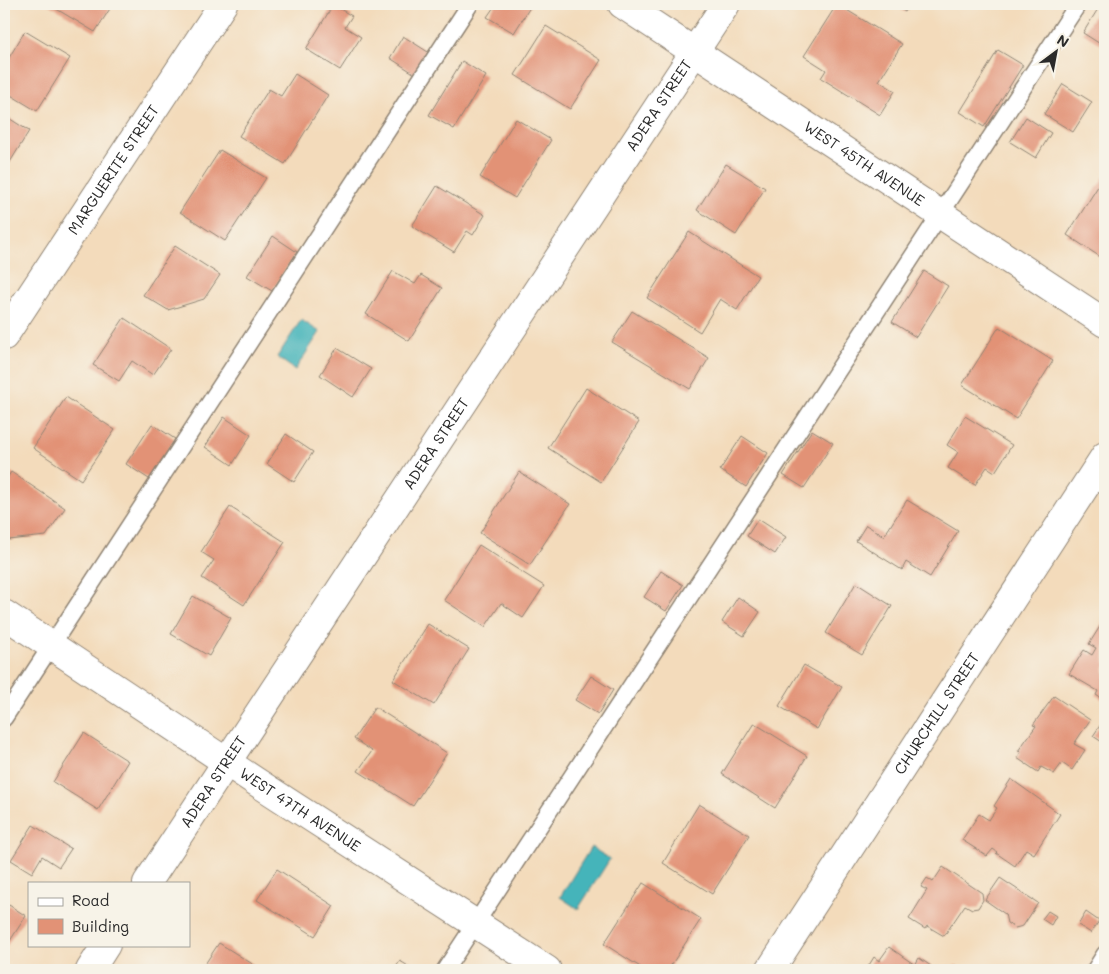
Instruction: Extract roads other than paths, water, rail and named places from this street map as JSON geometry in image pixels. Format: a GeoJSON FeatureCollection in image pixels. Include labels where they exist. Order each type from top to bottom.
{"type":"FeatureCollection","features":[{"type":"Feature","properties":{"kind":"street","name":"MARGUERITE STREET"},"geometry":{"type":"LineString","coordinates":[[4,336],[223,4]]}},
{"type":"Feature","properties":{"kind":"street","name":"WEST 45TH AVENUE"},"geometry":{"type":"LineString","coordinates":[[622,4],[1105,323]]}},
{"type":"Feature","properties":{"kind":"street","name":"ADERA STREET"},"geometry":{"type":"LineString","coordinates":[[148,882],[726,4]]}},
{"type":"Feature","properties":{"kind":"street","name":"CHURCHILL STREET"},"geometry":{"type":"LineString","coordinates":[[770,970],[1105,456]]}},
{"type":"Feature","properties":{"kind":"street","name":"WEST 47TH AVENUE"},"geometry":{"type":"LineString","coordinates":[[4,614],[226,762],[547,970]]}},
{"type":"Feature","properties":{"kind":"street"},"geometry":{"type":"LineString","coordinates":[[90,970],[105,946]]}},
{"type":"Feature","properties":{"kind":"lane"},"geometry":{"type":"LineString","coordinates":[[4,718],[470,4]]}},
{"type":"Feature","properties":{"kind":"lane"},"geometry":{"type":"LineString","coordinates":[[445,970],[1078,4]]}},
{"type":"Feature","properties":{"kind":"lane"},"geometry":{"type":"LineString","coordinates":[[1095,970],[1105,954]]}},
{"type":"Feature","properties":{"kind":"water"},"geometry":{"type":"Polygon","coordinates":[[[301,320],[320,332],[295,370],[277,357],[301,320]]]}},
{"type":"Feature","properties":{"kind":"water"},"geometry":{"type":"Polygon","coordinates":[[[591,847],[610,859],[578,909],[560,897],[591,847]]]}}]}
